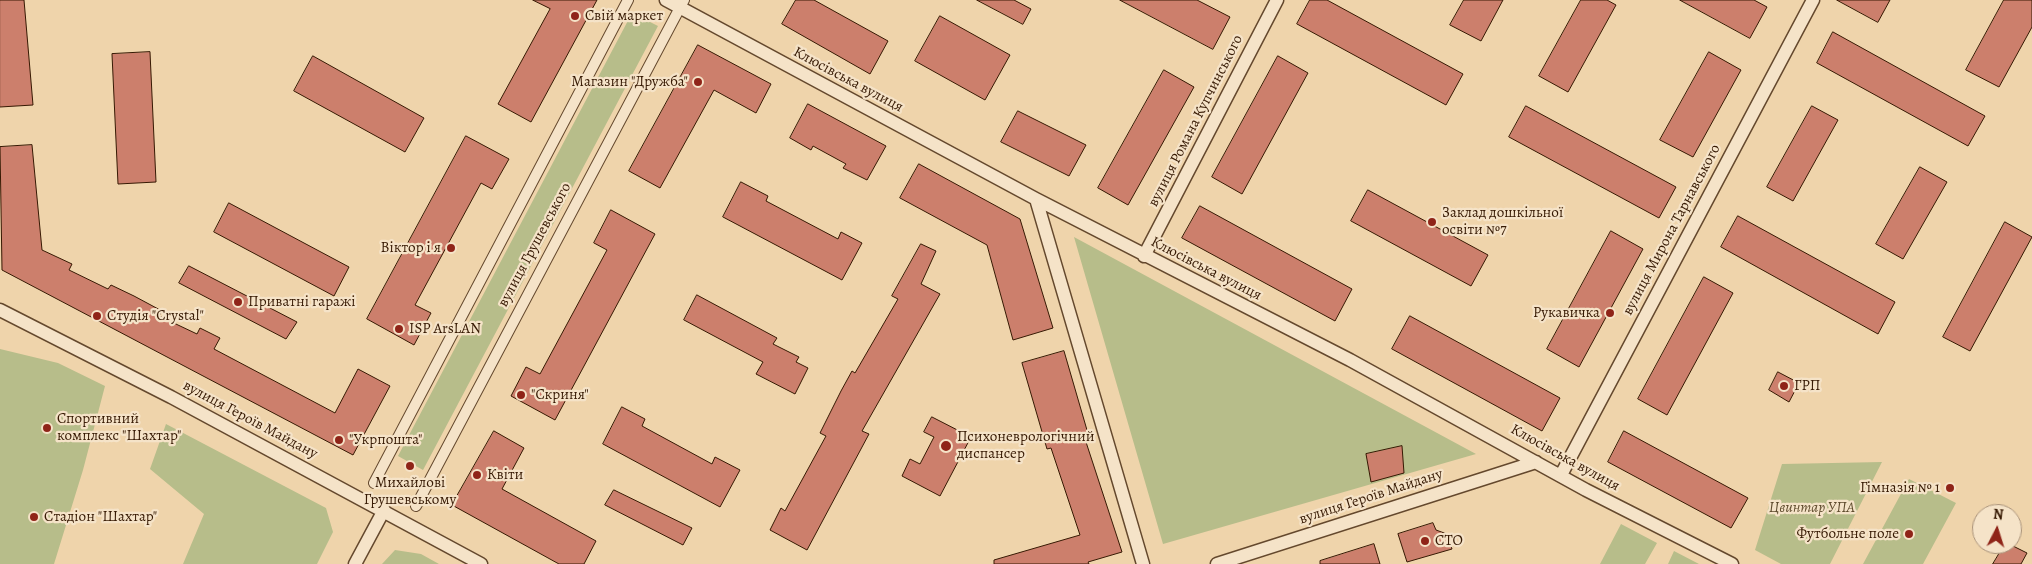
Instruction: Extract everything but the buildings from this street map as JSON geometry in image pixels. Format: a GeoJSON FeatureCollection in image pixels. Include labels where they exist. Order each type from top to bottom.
{"type":"FeatureCollection","features":[{"type":"Feature","properties":{"kind":"street","name":"вулиця Грушевського"},"geometry":{"type":"LineString","coordinates":[[374,483],[628,0]]}},
{"type":"Feature","properties":{"kind":"street","name":"Клюсівська вулиця"},"geometry":{"type":"LineString","coordinates":[[666,0],[682,4],[1036,199],[1350,360],[1536,462],[1732,564]]}},
{"type":"Feature","properties":{"kind":"street","name":"вулиця Романа Купчинського"},"geometry":{"type":"LineString","coordinates":[[1144,256],[1277,0]]}},
{"type":"Feature","properties":{"kind":"street","name":"вулиця Мирона Тарнавського"},"geometry":{"type":"LineString","coordinates":[[1561,475],[1813,0]]}},
{"type":"Feature","properties":{"kind":"street","name":"вулиця Грушевського"},"geometry":{"type":"LineString","coordinates":[[416,506],[682,4]]}},
{"type":"Feature","properties":{"kind":"street"},"geometry":{"type":"LineString","coordinates":[[1036,199],[1143,564]]}},
{"type":"Feature","properties":{"kind":"street","name":"вулиця Героїв Майдану"},"geometry":{"type":"LineString","coordinates":[[0,310],[171,397],[384,510],[481,564]]}},
{"type":"Feature","properties":{"kind":"street","name":"вулиця Героїв Майдану"},"geometry":{"type":"LineString","coordinates":[[1217,564],[1536,462]]}},
{"type":"Feature","properties":{"kind":"street"},"geometry":{"type":"LineString","coordinates":[[355,564],[384,510]]}},
{"type":"Feature","properties":{"kind":"green space"},"geometry":{"type":"Polygon","coordinates":[[[632,13],[658,26],[423,470],[398,456],[632,13]]]}},
{"type":"Feature","properties":{"kind":"green space"},"geometry":{"type":"Polygon","coordinates":[[[1074,237],[1476,454],[1163,544],[1074,237]]]}},
{"type":"Feature","properties":{"kind":"green space","name":"Спортивний комплекс \"Шахтар\""},"geometry":{"type":"Polygon","coordinates":[[[0,349],[58,363],[105,386],[83,470],[54,564],[0,564],[0,349]]]}},
{"type":"Feature","properties":{"kind":"green space"},"geometry":{"type":"Polygon","coordinates":[[[166,424],[326,508],[333,532],[317,564],[183,564],[204,514],[150,469],[166,424]]]}},
{"type":"Feature","properties":{"kind":"green space","name":"Цвинтар УПА"},"geometry":{"type":"Polygon","coordinates":[[[1882,462],[1830,564],[1781,564],[1755,550],[1782,464],[1882,462]]]}},
{"type":"Feature","properties":{"kind":"green space","name":"Футбольне поле"},"geometry":{"type":"Polygon","coordinates":[[[1909,479],[1956,503],[1923,564],[1863,564],[1909,479]]]}},
{"type":"Feature","properties":{"kind":"green space"},"geometry":{"type":"Polygon","coordinates":[[[1621,524],[1657,543],[1645,564],[1600,564],[1621,524]]]}},
{"type":"Feature","properties":{"kind":"green space"},"geometry":{"type":"Polygon","coordinates":[[[395,550],[421,554],[439,564],[382,564],[395,550]]]}},
{"type":"Feature","properties":{"kind":"green space"},"geometry":{"type":"Polygon","coordinates":[[[1674,551],[1699,564],[1668,564],[1674,551]]]}},
{"type":"Feature","properties":{"kind":"place","name":"Свiй маркет"},"geometry":{"type":"Point","coordinates":[575,16]}},
{"type":"Feature","properties":{"kind":"place","name":"Магазин \"Дружба\""},"geometry":{"type":"Point","coordinates":[698,82]}},
{"type":"Feature","properties":{"kind":"place","name":"Заклад дошкільної освіти №7"},"geometry":{"type":"Point","coordinates":[1432,222]}},
{"type":"Feature","properties":{"kind":"place","name":"Віктор і я"},"geometry":{"type":"Point","coordinates":[451,248]}},
{"type":"Feature","properties":{"kind":"place","name":"Приватні гаражі"},"geometry":{"type":"Point","coordinates":[238,302]}},
{"type":"Feature","properties":{"kind":"place","name":"Рукавичка"},"geometry":{"type":"Point","coordinates":[1610,313]}},
{"type":"Feature","properties":{"kind":"place","name":"Студія \"Crystal\""},"geometry":{"type":"Point","coordinates":[97,316]}},
{"type":"Feature","properties":{"kind":"place","name":"ISP ArsLAN"},"geometry":{"type":"Point","coordinates":[399,329]}},
{"type":"Feature","properties":{"kind":"place","name":"ГРП"},"geometry":{"type":"Point","coordinates":[1784,386]}},
{"type":"Feature","properties":{"kind":"place","name":"\"Скриня\""},"geometry":{"type":"Point","coordinates":[521,395]}},
{"type":"Feature","properties":{"kind":"place","name":"Спортивний комплекс \"Шахтар\""},"geometry":{"type":"Point","coordinates":[47,428]}},
{"type":"Feature","properties":{"kind":"place","name":"\"Укрпошта\""},"geometry":{"type":"Point","coordinates":[339,440]}},
{"type":"Feature","properties":{"kind":"place","name":"Психоневрологічний диспансер"},"geometry":{"type":"Point","coordinates":[946,446]}},
{"type":"Feature","properties":{"kind":"place","name":"Михайлові Грушевському"},"geometry":{"type":"Point","coordinates":[410,466]}},
{"type":"Feature","properties":{"kind":"place","name":"Квіти"},"geometry":{"type":"Point","coordinates":[477,475]}},
{"type":"Feature","properties":{"kind":"place","name":"Гімназія № 1"},"geometry":{"type":"Point","coordinates":[1950,488]}},
{"type":"Feature","properties":{"kind":"place","name":"Стадіон \"Шахтар\""},"geometry":{"type":"Point","coordinates":[34,517]}},
{"type":"Feature","properties":{"kind":"place","name":"Футбольне поле"},"geometry":{"type":"Point","coordinates":[1909,534]}},
{"type":"Feature","properties":{"kind":"place","name":"СТО"},"geometry":{"type":"Point","coordinates":[1425,541]}}]}
